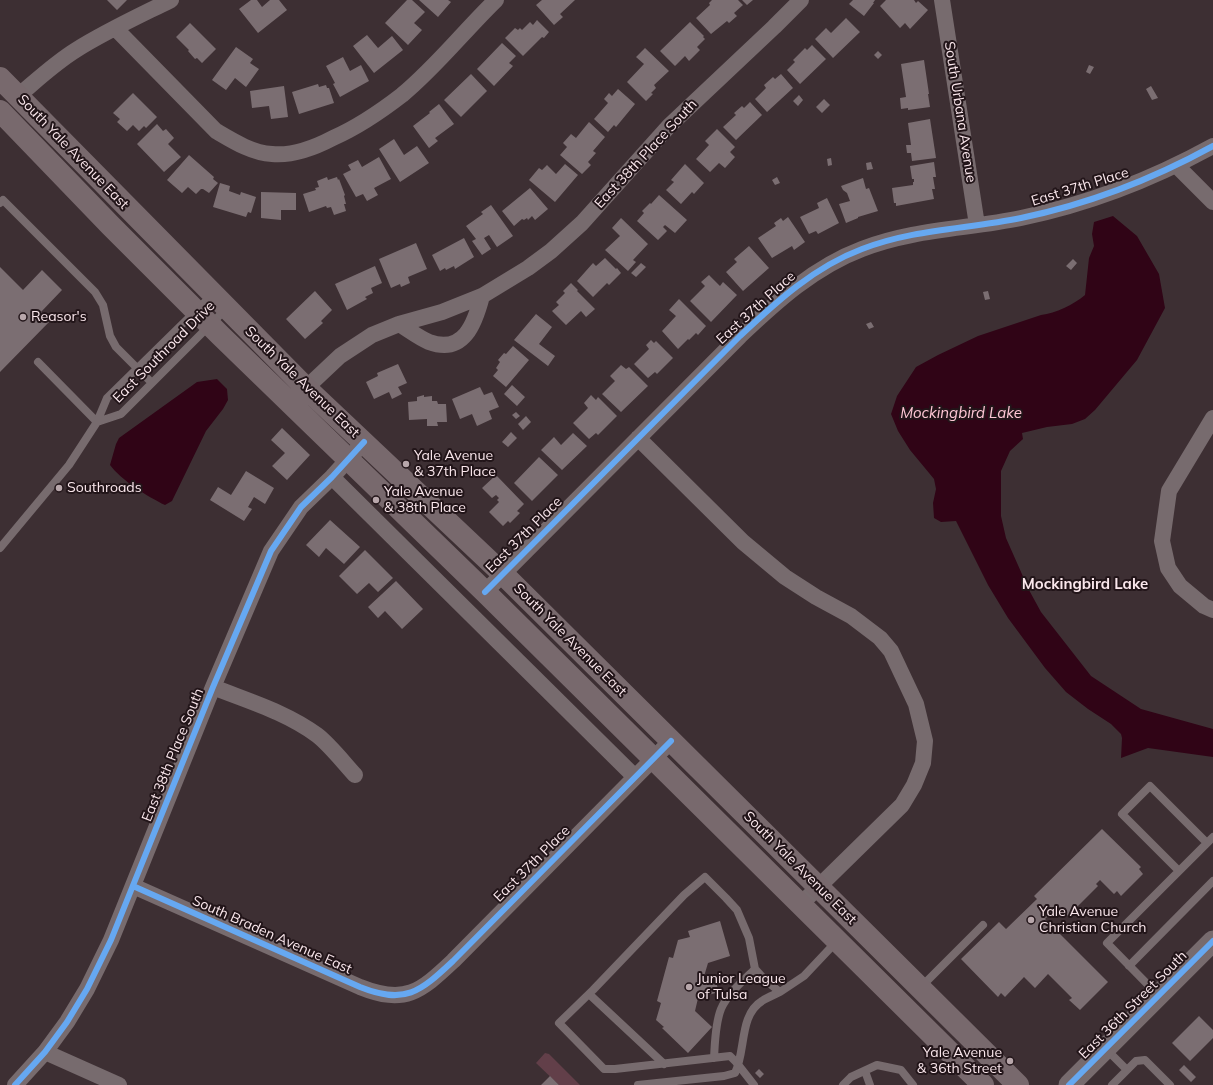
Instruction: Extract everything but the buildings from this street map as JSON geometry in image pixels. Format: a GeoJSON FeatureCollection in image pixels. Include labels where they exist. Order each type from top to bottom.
{"type":"FeatureCollection","features":[{"type":"Feature","properties":{"kind":"main road","name":"South Yale Avenue East"},"geometry":{"type":"LineString","coordinates":[[0,78],[306,388],[503,574],[1018,1085]]}},
{"type":"Feature","properties":{"kind":"main road","name":"South Yale Avenue East"},"geometry":{"type":"LineString","coordinates":[[0,111],[203,318],[653,758],[983,1085]]}},
{"type":"Feature","properties":{"kind":"street"},"geometry":{"type":"LineString","coordinates":[[18,96],[75,50],[171,0]]}},
{"type":"Feature","properties":{"kind":"street"},"geometry":{"type":"LineString","coordinates":[[115,28],[216,131],[236,143],[271,154],[302,151],[321,144],[350,130],[375,115],[428,71],[496,0]]}},
{"type":"Feature","properties":{"kind":"street","name":"East 38th Place South"},"geometry":{"type":"LineString","coordinates":[[306,388],[340,356],[372,335],[399,324],[442,312],[482,296],[528,268],[551,251],[582,223],[669,126],[774,28],[801,0]]}},
{"type":"Feature","properties":{"kind":"street","name":"South Urbana Avenue"},"geometry":{"type":"LineString","coordinates":[[942,0],[977,225]]}},
{"type":"Feature","properties":{"kind":"street","name":"East 37th Place"},"geometry":{"type":"LineString","coordinates":[[484,592],[734,342],[799,284],[823,268],[861,249],[919,233],[1021,218],[1067,207],[1125,187],[1177,166],[1213,146]]}},
{"type":"Feature","properties":{"kind":"street"},"geometry":{"type":"LineString","coordinates":[[1177,166],[1213,202]]}},
{"type":"Feature","properties":{"kind":"street"},"geometry":{"type":"LineString","coordinates":[[399,324],[428,341],[440,345],[451,345],[461,340],[470,330],[477,315],[482,296]]}},
{"type":"Feature","properties":{"kind":"street"},"geometry":{"type":"LineString","coordinates":[[1213,418],[1169,491],[1162,541],[1168,568],[1180,586],[1204,606],[1213,610]]}},
{"type":"Feature","properties":{"kind":"street"},"geometry":{"type":"LineString","coordinates":[[638,438],[743,542],[785,577],[816,597],[851,616],[880,638],[891,651],[916,704],[925,742],[922,763],[914,785],[902,805],[801,904]]}},
{"type":"Feature","properties":{"kind":"street","name":"East 38th Place South"},"geometry":{"type":"LineString","coordinates":[[16,1085],[45,1052],[88,990],[111,940],[213,687],[271,551],[301,507],[332,477],[364,442]]}},
{"type":"Feature","properties":{"kind":"street"},"geometry":{"type":"LineString","coordinates":[[332,477],[635,777]]}},
{"type":"Feature","properties":{"kind":"street"},"geometry":{"type":"LineString","coordinates":[[213,687],[286,716],[303,725],[318,735],[355,775]]}},
{"type":"Feature","properties":{"kind":"street","name":"East 37th Place"},"geometry":{"type":"LineString","coordinates":[[404,995],[413,993],[422,988],[438,976],[653,758],[672,741]]}},
{"type":"Feature","properties":{"kind":"street","name":"South Braden Avenue East"},"geometry":{"type":"LineString","coordinates":[[133,886],[371,991],[376,993],[404,995]]}},
{"type":"Feature","properties":{"kind":"street","name":"East 36th Street South"},"geometry":{"type":"LineString","coordinates":[[1069,1085],[1213,941]]}},
{"type":"Feature","properties":{"kind":"street"},"geometry":{"type":"LineString","coordinates":[[45,1052],[119,1085]]}},
{"type":"Feature","properties":{"kind":"lane"},"geometry":{"type":"LineString","coordinates":[[0,203],[3,200],[95,292],[103,305],[110,336],[116,348],[152,383]]}},
{"type":"Feature","properties":{"kind":"lane","name":"East Southroad Drive"},"geometry":{"type":"LineString","coordinates":[[97,422],[121,414],[152,383],[203,318],[220,301]]}},
{"type":"Feature","properties":{"kind":"lane","name":"East Southroad Drive"},"geometry":{"type":"LineString","coordinates":[[0,548],[66,468],[97,422],[107,398],[138,368],[203,318],[220,301]]}},
{"type":"Feature","properties":{"kind":"lane"},"geometry":{"type":"LineString","coordinates":[[38,362],[97,422]]}},
{"type":"Feature","properties":{"kind":"lane"},"geometry":{"type":"LineString","coordinates":[[1179,871],[1122,814],[1150,786],[1207,843]]}},
{"type":"Feature","properties":{"kind":"lane"},"geometry":{"type":"LineString","coordinates":[[1158,996],[1107,943],[1213,837]]}},
{"type":"Feature","properties":{"kind":"lane"},"geometry":{"type":"LineString","coordinates":[[754,1085],[730,1056],[604,1069],[559,1023],[589,994],[684,895],[705,877],[737,910],[749,938],[755,969],[765,980],[780,992]]}},
{"type":"Feature","properties":{"kind":"lane"},"geometry":{"type":"LineString","coordinates":[[1129,966],[1213,881]]}},
{"type":"Feature","properties":{"kind":"lane"},"geometry":{"type":"LineString","coordinates":[[921,988],[982,925]]}},
{"type":"Feature","properties":{"kind":"lane"},"geometry":{"type":"LineString","coordinates":[[638,1085],[724,1076],[735,1073],[739,1065],[746,1027],[752,1010],[762,1001],[780,992],[804,976],[838,941]]}},
{"type":"Feature","properties":{"kind":"lane"},"geometry":{"type":"LineString","coordinates":[[714,1058],[718,1020],[721,1009],[729,996],[755,969]]}},
{"type":"Feature","properties":{"kind":"lane"},"geometry":{"type":"LineString","coordinates":[[589,994],[664,1064]]}},
{"type":"Feature","properties":{"kind":"lane"},"geometry":{"type":"LineString","coordinates":[[1105,1049],[1127,1070]]}},
{"type":"Feature","properties":{"kind":"lane"},"geometry":{"type":"LineString","coordinates":[[1112,1085],[1136,1061],[1145,1060],[1170,1085]]}},
{"type":"Feature","properties":{"kind":"lane"},"geometry":{"type":"LineString","coordinates":[[843,1085],[851,1077],[877,1065],[901,1070],[913,1085]]}},
{"type":"Feature","properties":{"kind":"lane"},"geometry":{"type":"LineString","coordinates":[[865,1071],[870,1085]]}},
{"type":"Feature","properties":{"kind":"shaded area"},"geometry":{"type":"Polygon","coordinates":[[[545,1053],[549,1054],[580,1085],[559,1085],[536,1063],[545,1053]]]}},
{"type":"Feature","properties":{"kind":"water","name":"Mockingbird Lake"},"geometry":{"type":"Polygon","coordinates":[[[1113,216],[1137,236],[1159,274],[1165,308],[1137,360],[1095,410],[1085,419],[1072,424],[1047,427],[1022,433],[1023,439],[1010,451],[1001,471],[1001,516],[1006,538],[1029,590],[1041,612],[1091,676],[1141,709],[1213,729],[1213,757],[1148,748],[1121,758],[1121,734],[1111,724],[1066,692],[1045,668],[1008,618],[988,585],[956,521],[941,522],[934,518],[933,503],[936,489],[934,479],[910,450],[898,431],[891,414],[897,396],[916,367],[978,336],[1064,308],[1085,295],[1089,258],[1094,246],[1092,234],[1094,222],[1113,216]]]}},
{"type":"Feature","properties":{"kind":"water"},"geometry":{"type":"Polygon","coordinates":[[[217,379],[227,389],[228,400],[206,431],[172,501],[165,505],[158,502],[135,488],[115,471],[110,465],[119,438],[197,382],[217,379]]]}},
{"type":"Feature","properties":{"kind":"cycle path"},"geometry":{"type":"LineString","coordinates":[[485,592],[740,336],[796,286],[828,265],[881,242],[921,233],[1021,218],[1096,198],[1144,180],[1213,146]]}},
{"type":"Feature","properties":{"kind":"cycle path"},"geometry":{"type":"LineString","coordinates":[[15,1085],[45,1052],[67,1022],[87,989],[111,940],[213,687],[271,551],[301,507],[332,477],[364,442]]}},
{"type":"Feature","properties":{"kind":"cycle path"},"geometry":{"type":"LineString","coordinates":[[133,886],[360,987],[389,995],[400,995],[421,988],[453,961],[671,741]]}},
{"type":"Feature","properties":{"kind":"cycle path"},"geometry":{"type":"LineString","coordinates":[[1069,1085],[1213,941]]}},
{"type":"Feature","properties":{"kind":"place","name":"Reasor's"},"geometry":{"type":"Point","coordinates":[23,317]}},
{"type":"Feature","properties":{"kind":"place","name":"Yale Avenue & 37th Place"},"geometry":{"type":"Point","coordinates":[406,464]}},
{"type":"Feature","properties":{"kind":"place","name":"Southroads"},"geometry":{"type":"Point","coordinates":[59,488]}},
{"type":"Feature","properties":{"kind":"place","name":"Yale Avenue & 38th Place"},"geometry":{"type":"Point","coordinates":[376,500]}},
{"type":"Feature","properties":{"kind":"place","name":"Yale Avenue Christian Church"},"geometry":{"type":"Point","coordinates":[1031,920]}},
{"type":"Feature","properties":{"kind":"place","name":"Junior League of Tulsa"},"geometry":{"type":"Point","coordinates":[689,987]}},
{"type":"Feature","properties":{"kind":"place","name":"Yale Avenue & 36th Street"},"geometry":{"type":"Point","coordinates":[1010,1061]}},
{"type":"Feature","properties":{"kind":"district","name":"Mockingbird Lake"},"geometry":{"type":"Point","coordinates":[1085,584]}}]}
